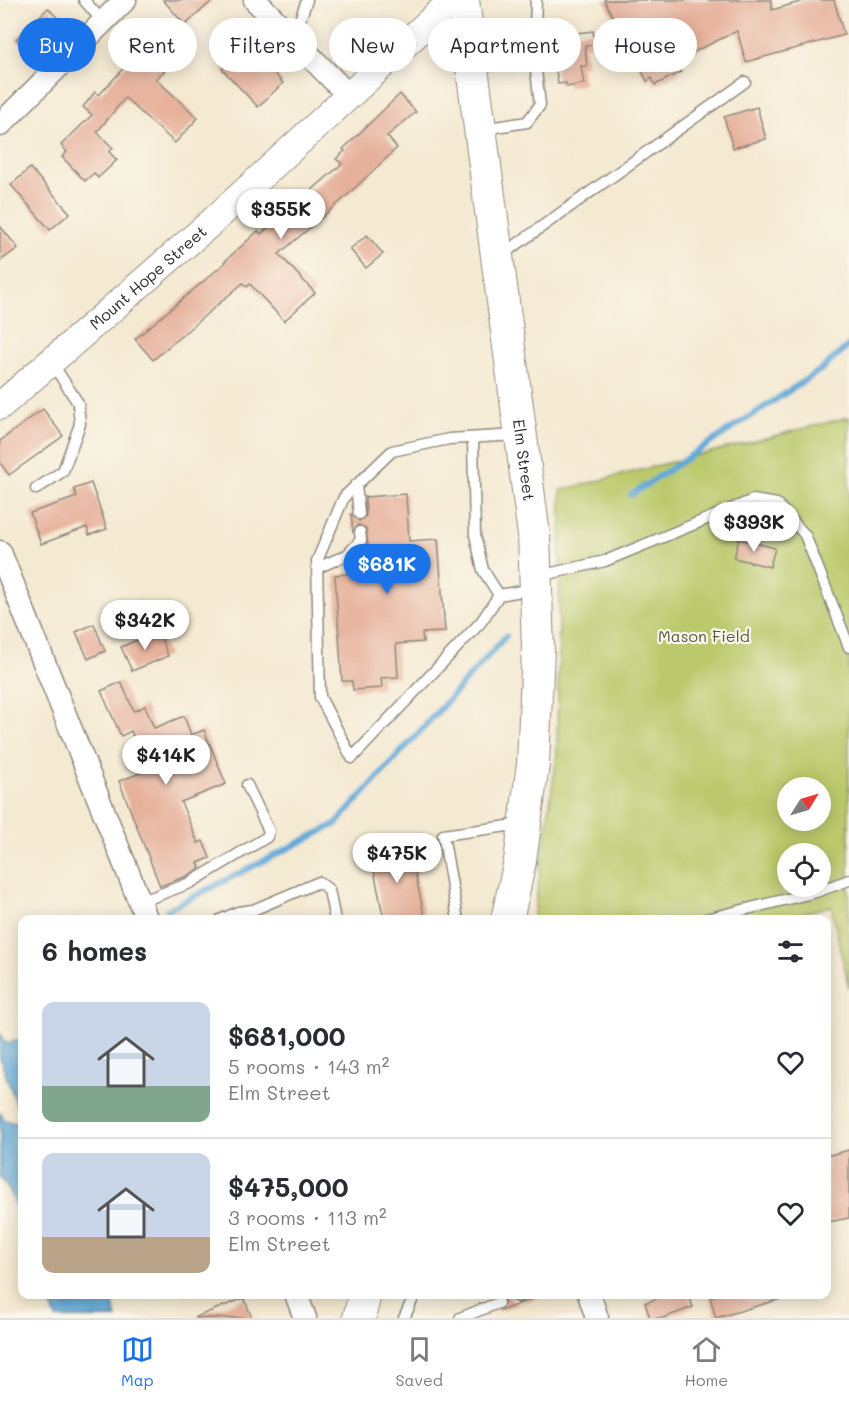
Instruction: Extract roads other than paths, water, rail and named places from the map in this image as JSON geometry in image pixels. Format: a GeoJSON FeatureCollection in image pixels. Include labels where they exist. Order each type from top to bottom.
{"type":"FeatureCollection","features":[{"type":"Feature","properties":{"kind":"main road","name":"Elm Street"},"geometry":{"type":"LineString","coordinates":[[463,0],[534,535],[538,649],[533,764],[520,861],[508,915]]}},
{"type":"Feature","properties":{"kind":"main road"},"geometry":{"type":"LineString","coordinates":[[359,1318],[363,1299]]}},
{"type":"Feature","properties":{"kind":"street"},"geometry":{"type":"LineString","coordinates":[[0,125],[125,0]]}},
{"type":"Feature","properties":{"kind":"street"},"geometry":{"type":"LineString","coordinates":[[255,0],[272,18]]}},
{"type":"Feature","properties":{"kind":"street","name":"Mount Hope Street"},"geometry":{"type":"LineString","coordinates":[[0,406],[214,220],[453,0]]}},
{"type":"Feature","properties":{"kind":"street"},"geometry":{"type":"LineString","coordinates":[[317,65],[349,96]]}},
{"type":"Feature","properties":{"kind":"street"},"geometry":{"type":"LineString","coordinates":[[0,552],[144,911]]}},
{"type":"Feature","properties":{"kind":"street"},"geometry":{"type":"LineString","coordinates":[[298,1299],[305,1318]]}},
{"type":"Feature","properties":{"kind":"street"},"geometry":{"type":"LineString","coordinates":[[591,1299],[597,1318]]}},
{"type":"Feature","properties":{"kind":"lane"},"geometry":{"type":"LineString","coordinates":[[84,0],[104,22]]}},
{"type":"Feature","properties":{"kind":"lane"},"geometry":{"type":"LineString","coordinates":[[302,18],[308,0]]}},
{"type":"Feature","properties":{"kind":"lane"},"geometry":{"type":"LineString","coordinates":[[479,129],[527,122],[540,105],[534,53],[536,0]]}},
{"type":"Feature","properties":{"kind":"lane"},"geometry":{"type":"LineString","coordinates":[[497,259],[745,82]]}},
{"type":"Feature","properties":{"kind":"lane"},"geometry":{"type":"LineString","coordinates":[[36,489],[63,471],[80,424],[78,403],[52,363]]}},
{"type":"Feature","properties":{"kind":"lane"},"geometry":{"type":"LineString","coordinates":[[521,435],[449,440],[392,451],[344,497],[317,561],[320,698],[352,758],[481,621],[499,595],[605,561],[753,500],[777,504],[804,535],[849,647]]}},
{"type":"Feature","properties":{"kind":"lane"},"geometry":{"type":"LineString","coordinates":[[473,438],[476,536],[483,570],[499,595]]}},
{"type":"Feature","properties":{"kind":"lane"},"geometry":{"type":"LineString","coordinates":[[356,485],[359,514]]}},
{"type":"Feature","properties":{"kind":"lane"},"geometry":{"type":"LineString","coordinates":[[317,568],[347,555],[361,540],[360,532]]}},
{"type":"Feature","properties":{"kind":"lane"},"geometry":{"type":"LineString","coordinates":[[144,911],[267,837],[269,831],[247,784]]}},
{"type":"Feature","properties":{"kind":"lane"},"geometry":{"type":"LineString","coordinates":[[457,915],[443,835],[525,824]]}},
{"type":"Feature","properties":{"kind":"lane"},"geometry":{"type":"LineString","coordinates":[[722,915],[816,892],[849,880]]}},
{"type":"Feature","properties":{"kind":"lane"},"geometry":{"type":"LineString","coordinates":[[231,915],[238,912],[254,915],[319,882],[329,890],[335,915]]}},
{"type":"Feature","properties":{"kind":"lane"},"geometry":{"type":"LineString","coordinates":[[404,1318],[413,1299]]}},
{"type":"Feature","properties":{"kind":"lane"},"geometry":{"type":"LineString","coordinates":[[460,1318],[498,1303]]}},
{"type":"Feature","properties":{"kind":"water"},"geometry":{"type":"Polygon","coordinates":[[[0,1032],[6,1044],[18,1040],[18,1109],[0,1058],[0,1032]]]}},
{"type":"Feature","properties":{"kind":"water"},"geometry":{"type":"Polygon","coordinates":[[[0,1113],[5,1120],[15,1123],[18,1121],[18,1214],[11,1193],[0,1177],[0,1113]]]}},
{"type":"Feature","properties":{"kind":"water"},"geometry":{"type":"Polygon","coordinates":[[[49,1299],[112,1299],[117,1318],[56,1318],[49,1299]]]}},
{"type":"Feature","properties":{"kind":"waterway"},"geometry":{"type":"LineString","coordinates":[[631,495],[822,369],[849,345]]}},
{"type":"Feature","properties":{"kind":"waterway"},"geometry":{"type":"LineString","coordinates":[[167,910],[336,824],[506,636]]}},
{"type":"Feature","properties":{"kind":"park label","name":"Mason Field"},"geometry":{"type":"Point","coordinates":[704,636]}}]}
